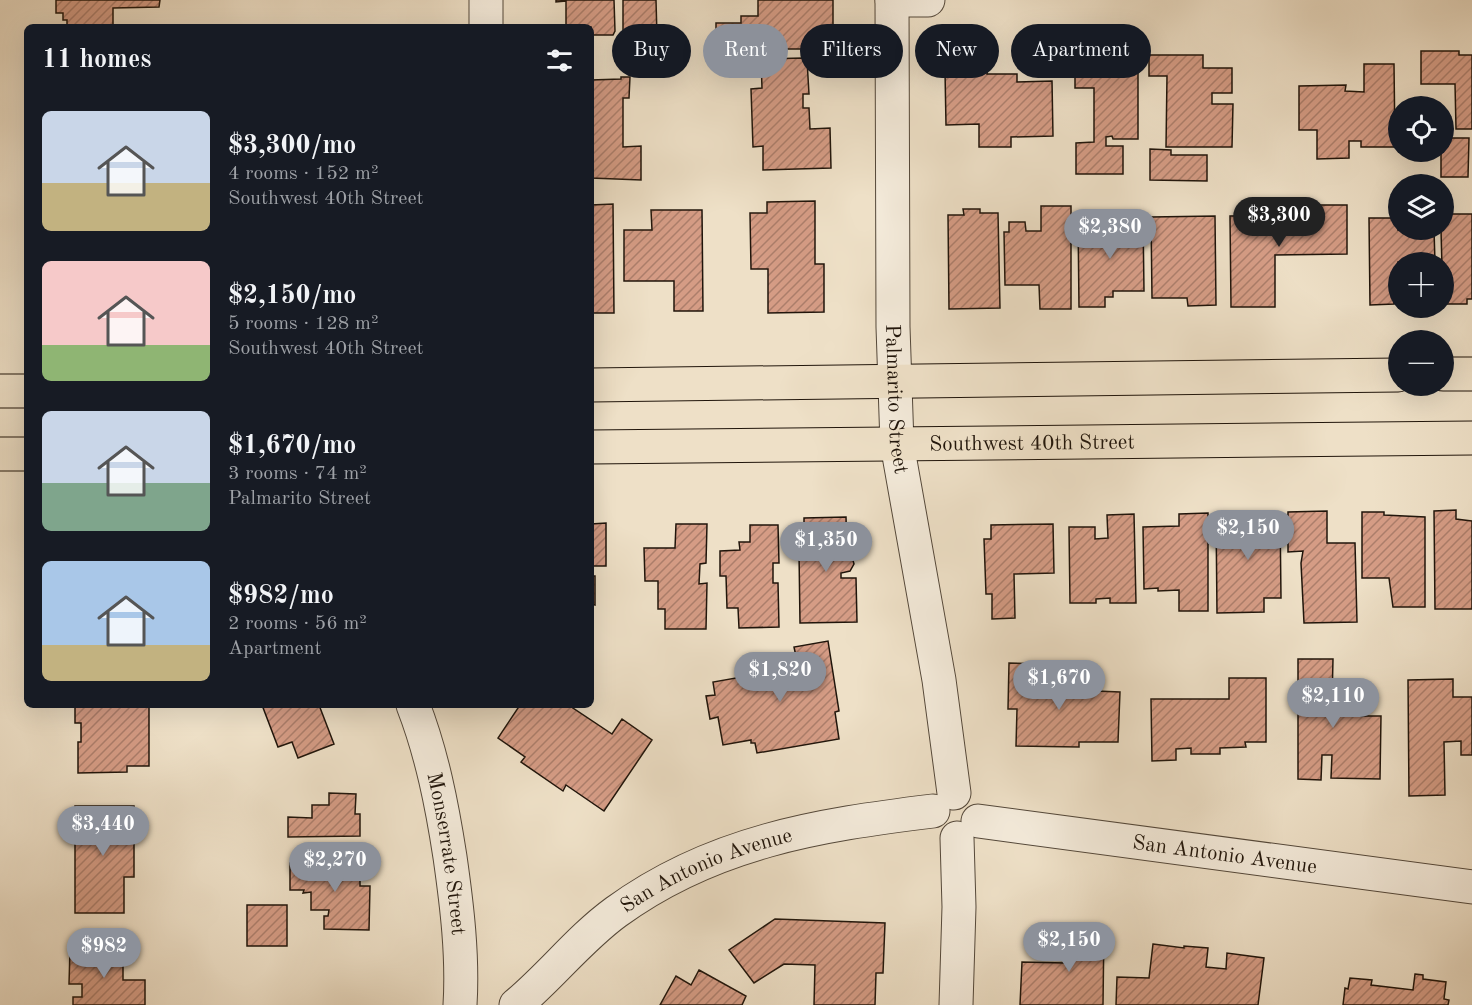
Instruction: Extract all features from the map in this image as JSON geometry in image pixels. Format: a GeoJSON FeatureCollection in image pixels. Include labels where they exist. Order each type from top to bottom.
{"type":"FeatureCollection","features":[{"type":"Feature","properties":{"kind":"main road"},"geometry":{"type":"LineString","coordinates":[[1454,374],[1472,374]]}},
{"type":"Feature","properties":{"kind":"main road"},"geometry":{"type":"LineString","coordinates":[[594,385],[1388,375]]}},
{"type":"Feature","properties":{"kind":"main road"},"geometry":{"type":"LineString","coordinates":[[0,391],[24,391]]}},
{"type":"Feature","properties":{"kind":"main road","name":"Southwest 40th Street"},"geometry":{"type":"LineString","coordinates":[[594,447],[1472,438]]}},
{"type":"Feature","properties":{"kind":"main road"},"geometry":{"type":"LineString","coordinates":[[0,454],[24,454]]}},
{"type":"Feature","properties":{"kind":"street"},"geometry":{"type":"LineString","coordinates":[[486,0],[486,24]]}},
{"type":"Feature","properties":{"kind":"street"},"geometry":{"type":"LineString","coordinates":[[892,0],[928,0]]}},
{"type":"Feature","properties":{"kind":"street","name":"Palmarito Street"},"geometry":{"type":"LineString","coordinates":[[892,0],[894,382],[897,444],[909,518],[929,614],[944,802]]}},
{"type":"Feature","properties":{"kind":"street","name":"Monserrate Street"},"geometry":{"type":"LineString","coordinates":[[414,708],[430,756],[447,837],[458,921],[460,1005]]}},
{"type":"Feature","properties":{"kind":"street"},"geometry":{"type":"LineString","coordinates":[[944,802],[968,796],[974,801],[979,814],[968,830],[959,907],[956,1005]]}},
{"type":"Feature","properties":{"kind":"street","name":"San Antonio Avenue"},"geometry":{"type":"LineString","coordinates":[[516,1005],[614,913],[633,899],[697,865],[739,847],[799,831],[944,802]]}},
{"type":"Feature","properties":{"kind":"street","name":"San Antonio Avenue"},"geometry":{"type":"LineString","coordinates":[[968,830],[1472,887]]}},
{"type":"Feature","properties":{"kind":"building"},"geometry":{"type":"Polygon","coordinates":[[[56,0],[160,0],[159,7],[113,8],[113,24],[67,24],[67,20],[63,20],[63,13],[56,13],[56,0]]]}},
{"type":"Feature","properties":{"kind":"building"},"geometry":{"type":"Polygon","coordinates":[[[556,0],[614,0],[615,24],[612,24],[612,35],[594,35],[594,24],[566,24],[566,1],[556,2],[556,0]]]}},
{"type":"Feature","properties":{"kind":"building"},"geometry":{"type":"Polygon","coordinates":[[[623,0],[656,0],[657,24],[623,24],[623,0]]]}},
{"type":"Feature","properties":{"kind":"building"},"geometry":{"type":"Polygon","coordinates":[[[758,0],[833,0],[833,24],[800,24],[800,49],[788,49],[788,24],[716,24],[741,23],[741,16],[758,16],[758,0]]]}},
{"type":"Feature","properties":{"kind":"building"},"geometry":{"type":"Polygon","coordinates":[[[1421,51],[1459,51],[1459,55],[1472,55],[1472,129],[1456,129],[1455,84],[1421,84],[1421,51]]]}},
{"type":"Feature","properties":{"kind":"building"},"geometry":{"type":"Polygon","coordinates":[[[1151,55],[1203,55],[1203,68],[1232,68],[1232,93],[1212,93],[1212,104],[1233,104],[1232,147],[1166,147],[1167,76],[1151,76],[1151,55]]]}},
{"type":"Feature","properties":{"kind":"building"},"geometry":{"type":"Polygon","coordinates":[[[788,58],[800,58],[800,78],[808,78],[809,94],[803,94],[803,108],[809,108],[810,129],[830,128],[831,168],[763,170],[763,146],[753,147],[751,89],[762,88],[762,78],[788,78],[788,58]]]}},
{"type":"Feature","properties":{"kind":"building"},"geometry":{"type":"Polygon","coordinates":[[[1364,64],[1394,64],[1394,96],[1388,96],[1388,147],[1361,147],[1361,141],[1349,141],[1349,158],[1317,159],[1317,130],[1299,130],[1299,86],[1346,85],[1345,91],[1364,92],[1364,64]]]}},
{"type":"Feature","properties":{"kind":"building"},"geometry":{"type":"Polygon","coordinates":[[[999,74],[1011,74],[1011,78],[1017,78],[1017,82],[1052,81],[1053,136],[1011,137],[1011,147],[979,147],[979,124],[946,125],[945,78],[999,78],[999,74]]]}},
{"type":"Feature","properties":{"kind":"building"},"geometry":{"type":"Polygon","coordinates":[[[630,78],[629,98],[623,98],[623,147],[641,146],[641,180],[594,178],[594,80],[630,78]]]}},
{"type":"Feature","properties":{"kind":"building"},"geometry":{"type":"Polygon","coordinates":[[[1075,78],[1138,78],[1138,139],[1106,137],[1106,146],[1123,146],[1123,174],[1076,174],[1076,143],[1094,142],[1094,88],[1075,88],[1075,78]]]}},
{"type":"Feature","properties":{"kind":"building"},"geometry":{"type":"Polygon","coordinates":[[[1454,138],[1469,138],[1468,177],[1441,174],[1441,162],[1454,162],[1454,138]]]}},
{"type":"Feature","properties":{"kind":"building"},"geometry":{"type":"Polygon","coordinates":[[[1150,149],[1171,150],[1171,155],[1207,155],[1207,181],[1150,180],[1150,149]]]}},
{"type":"Feature","properties":{"kind":"building"},"geometry":{"type":"Polygon","coordinates":[[[815,201],[815,264],[824,264],[824,312],[768,313],[768,269],[751,269],[750,213],[767,213],[767,202],[815,201]]]}},
{"type":"Feature","properties":{"kind":"building"},"geometry":{"type":"Polygon","coordinates":[[[613,204],[614,313],[594,313],[594,205],[613,204]]]}},
{"type":"Feature","properties":{"kind":"building"},"geometry":{"type":"Polygon","coordinates":[[[1307,205],[1347,205],[1347,254],[1275,255],[1275,307],[1231,307],[1230,216],[1307,215],[1307,205]]]}},
{"type":"Feature","properties":{"kind":"building"},"geometry":{"type":"Polygon","coordinates":[[[1041,206],[1071,206],[1071,309],[1040,309],[1039,285],[1005,285],[1004,232],[1009,232],[1009,222],[1025,222],[1026,231],[1041,231],[1041,206]]]}},
{"type":"Feature","properties":{"kind":"building"},"geometry":{"type":"Polygon","coordinates":[[[963,209],[980,209],[980,213],[998,213],[1000,308],[949,309],[948,215],[964,215],[963,209]]]}},
{"type":"Feature","properties":{"kind":"building"},"geometry":{"type":"Polygon","coordinates":[[[651,210],[702,210],[703,311],[674,311],[674,281],[624,281],[624,230],[652,230],[651,210]]]}},
{"type":"Feature","properties":{"kind":"building"},"geometry":{"type":"Polygon","coordinates":[[[1454,214],[1472,214],[1472,299],[1467,299],[1467,304],[1454,304],[1454,252],[1442,252],[1441,240],[1454,240],[1454,214]]]}},
{"type":"Feature","properties":{"kind":"building"},"geometry":{"type":"Polygon","coordinates":[[[1215,216],[1216,305],[1188,306],[1187,298],[1152,298],[1151,217],[1215,216]]]}},
{"type":"Feature","properties":{"kind":"building"},"geometry":{"type":"Polygon","coordinates":[[[1115,217],[1143,217],[1144,291],[1113,291],[1113,297],[1105,297],[1105,307],[1079,307],[1078,218],[1102,218],[1102,235],[1115,235],[1115,217]]]}},
{"type":"Feature","properties":{"kind":"building"},"geometry":{"type":"Polygon","coordinates":[[[1369,218],[1388,218],[1388,240],[1434,240],[1435,252],[1388,252],[1388,304],[1370,305],[1369,218]]]}},
{"type":"Feature","properties":{"kind":"building"},"geometry":{"type":"Polygon","coordinates":[[[1456,510],[1456,519],[1472,521],[1472,609],[1435,609],[1434,511],[1456,510]]]}},
{"type":"Feature","properties":{"kind":"building"},"geometry":{"type":"Polygon","coordinates":[[[1327,511],[1327,543],[1355,543],[1357,622],[1304,623],[1301,563],[1303,551],[1288,552],[1288,512],[1327,511]]]}},
{"type":"Feature","properties":{"kind":"building"},"geometry":{"type":"Polygon","coordinates":[[[1280,512],[1281,598],[1264,598],[1264,612],[1217,613],[1216,513],[1280,512]]]}},
{"type":"Feature","properties":{"kind":"building"},"geometry":{"type":"Polygon","coordinates":[[[1362,512],[1425,517],[1425,607],[1393,607],[1389,578],[1362,578],[1362,512]]]}},
{"type":"Feature","properties":{"kind":"building"},"geometry":{"type":"Polygon","coordinates":[[[1208,513],[1208,611],[1179,611],[1179,590],[1144,589],[1143,527],[1179,526],[1179,514],[1208,513]]]}},
{"type":"Feature","properties":{"kind":"building"},"geometry":{"type":"Polygon","coordinates":[[[1134,514],[1136,603],[1110,603],[1110,598],[1096,599],[1096,603],[1070,603],[1069,527],[1095,527],[1095,539],[1108,538],[1107,515],[1134,514]]]}},
{"type":"Feature","properties":{"kind":"building"},"geometry":{"type":"Polygon","coordinates":[[[846,517],[847,552],[854,564],[850,571],[841,573],[841,578],[856,578],[857,622],[800,623],[799,552],[804,552],[804,518],[846,517]]]}},
{"type":"Feature","properties":{"kind":"building"},"geometry":{"type":"Polygon","coordinates":[[[606,523],[606,566],[594,566],[594,524],[606,523]]]}},
{"type":"Feature","properties":{"kind":"building"},"geometry":{"type":"Polygon","coordinates":[[[676,524],[707,524],[706,563],[700,564],[699,584],[707,583],[706,629],[665,629],[665,609],[658,609],[658,581],[645,581],[644,548],[675,548],[676,524]]]}},
{"type":"Feature","properties":{"kind":"building"},"geometry":{"type":"Polygon","coordinates":[[[1053,524],[1054,573],[1014,574],[1015,618],[992,619],[992,594],[986,594],[984,539],[991,539],[991,525],[1053,524]]]}},
{"type":"Feature","properties":{"kind":"building"},"geometry":{"type":"Polygon","coordinates":[[[750,525],[778,525],[779,563],[773,563],[773,583],[778,583],[779,627],[739,628],[738,608],[727,608],[726,576],[720,576],[720,551],[740,550],[739,542],[750,542],[750,525]]]}},
{"type":"Feature","properties":{"kind":"building"},"geometry":{"type":"Polygon","coordinates":[[[594,576],[595,576],[594,605],[594,576]]]}},
{"type":"Feature","properties":{"kind":"building"},"geometry":{"type":"Polygon","coordinates":[[[828,641],[839,711],[835,712],[839,739],[757,753],[755,743],[751,743],[751,740],[723,745],[718,717],[710,719],[706,696],[715,695],[713,682],[742,677],[741,671],[797,661],[794,647],[828,641]]]}},
{"type":"Feature","properties":{"kind":"building"},"geometry":{"type":"Polygon","coordinates":[[[1298,659],[1333,659],[1332,702],[1345,702],[1345,716],[1381,716],[1380,779],[1331,778],[1332,755],[1322,755],[1321,780],[1298,779],[1298,659]]]}},
{"type":"Feature","properties":{"kind":"building"},"geometry":{"type":"Polygon","coordinates":[[[1009,663],[1048,664],[1047,689],[1120,692],[1118,742],[1079,742],[1079,747],[1016,746],[1017,709],[1008,709],[1009,663]]]}},
{"type":"Feature","properties":{"kind":"building"},"geometry":{"type":"Polygon","coordinates":[[[1229,678],[1266,678],[1266,742],[1245,742],[1246,747],[1220,748],[1220,754],[1191,754],[1191,748],[1176,749],[1176,760],[1152,761],[1151,699],[1229,699],[1229,678]]]}},
{"type":"Feature","properties":{"kind":"building"},"geometry":{"type":"Polygon","coordinates":[[[1453,679],[1453,697],[1472,697],[1472,755],[1461,755],[1461,741],[1444,742],[1445,795],[1409,796],[1408,680],[1453,679]]]}},
{"type":"Feature","properties":{"kind":"building"},"geometry":{"type":"Polygon","coordinates":[[[75,708],[149,708],[149,766],[127,766],[127,772],[78,773],[78,742],[81,742],[81,723],[75,723],[75,708]]]}},
{"type":"Feature","properties":{"kind":"building"},"geometry":{"type":"Polygon","coordinates":[[[263,708],[320,708],[334,744],[298,758],[292,742],[278,747],[263,708]]]}},
{"type":"Feature","properties":{"kind":"building"},"geometry":{"type":"Polygon","coordinates":[[[518,708],[573,708],[612,734],[622,719],[652,740],[604,811],[566,785],[563,791],[521,762],[525,757],[498,738],[518,708]]]}},
{"type":"Feature","properties":{"kind":"building"},"geometry":{"type":"Polygon","coordinates":[[[329,793],[356,794],[355,814],[360,814],[360,836],[288,837],[288,817],[312,818],[312,805],[329,805],[329,793]]]}},
{"type":"Feature","properties":{"kind":"building"},"geometry":{"type":"Polygon","coordinates":[[[75,806],[134,806],[134,877],[124,877],[124,913],[75,913],[75,806]]]}},
{"type":"Feature","properties":{"kind":"building"},"geometry":{"type":"Polygon","coordinates":[[[360,862],[360,886],[370,886],[369,930],[324,929],[324,916],[328,916],[329,910],[311,910],[311,892],[290,890],[290,863],[360,862]]]}},
{"type":"Feature","properties":{"kind":"building"},"geometry":{"type":"Polygon","coordinates":[[[247,905],[287,905],[287,946],[247,946],[247,905]]]}},
{"type":"Feature","properties":{"kind":"building"},"geometry":{"type":"Polygon","coordinates":[[[775,919],[885,923],[883,973],[876,973],[875,1005],[814,1005],[815,965],[784,964],[754,983],[729,950],[775,919]]]}},
{"type":"Feature","properties":{"kind":"building"},"geometry":{"type":"Polygon","coordinates":[[[1068,926],[1104,926],[1103,1005],[1020,1005],[1022,962],[1066,963],[1068,926]]]}},
{"type":"Feature","properties":{"kind":"building"},"geometry":{"type":"Polygon","coordinates":[[[1153,944],[1208,948],[1206,967],[1226,969],[1227,953],[1264,958],[1258,1005],[1116,1005],[1117,977],[1149,978],[1153,944]]]}},
{"type":"Feature","properties":{"kind":"building"},"geometry":{"type":"Polygon","coordinates":[[[70,950],[123,950],[123,980],[145,980],[145,1005],[73,1005],[73,997],[82,997],[82,984],[69,984],[70,950]]]}},
{"type":"Feature","properties":{"kind":"building"},"geometry":{"type":"Polygon","coordinates":[[[699,970],[746,996],[742,1005],[660,1005],[676,976],[691,985],[699,970]]]}},
{"type":"Feature","properties":{"kind":"building"},"geometry":{"type":"Polygon","coordinates":[[[1415,974],[1423,975],[1423,979],[1446,982],[1444,999],[1449,1000],[1448,1005],[1343,1005],[1345,988],[1348,989],[1350,978],[1372,980],[1371,985],[1413,990],[1415,974]]]}}]}
